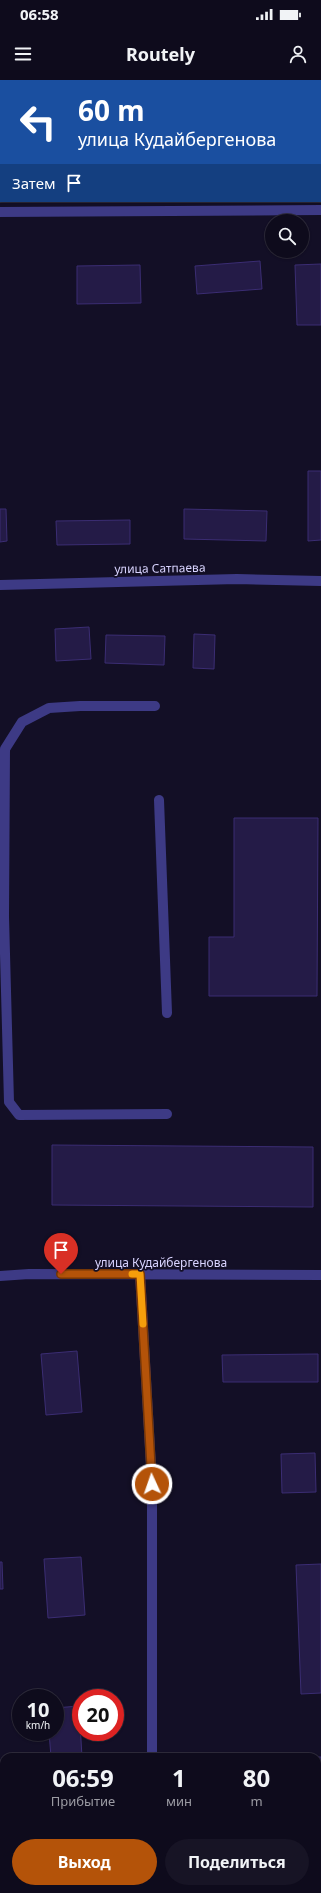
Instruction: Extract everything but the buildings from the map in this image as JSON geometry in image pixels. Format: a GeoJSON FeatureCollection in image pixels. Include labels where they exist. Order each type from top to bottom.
{"type":"FeatureCollection","features":[{"type":"Feature","properties":{"kind":"street"},"geometry":{"type":"LineString","coordinates":[[0,212],[321,210]]}},
{"type":"Feature","properties":{"kind":"street","name":"улица Сатпаева"},"geometry":{"type":"LineString","coordinates":[[0,585],[237,579],[321,581]]}},
{"type":"Feature","properties":{"kind":"street"},"geometry":{"type":"LineString","coordinates":[[155,706],[80,706],[49,708],[22,722],[5,749],[2,917],[9,1102],[19,1115],[167,1114]]}},
{"type":"Feature","properties":{"kind":"street"},"geometry":{"type":"LineString","coordinates":[[159,800],[168,1013]]}},
{"type":"Feature","properties":{"kind":"street","name":"улица Кудайбергенова"},"geometry":{"type":"LineString","coordinates":[[0,1276],[29,1274],[321,1275]]}},
{"type":"Feature","properties":{"kind":"street"},"geometry":{"type":"LineString","coordinates":[[140,1274],[152,1484],[152,1753]]}},
{"type":"Feature","properties":{"kind":"slow traffic"},"geometry":{"type":"LineString","coordinates":[[132,1274],[140,1274],[143,1324]]}},
{"type":"Feature","properties":{"kind":"route"},"geometry":{"type":"LineString","coordinates":[[61,1274],[140,1274],[152,1484]]}}]}
